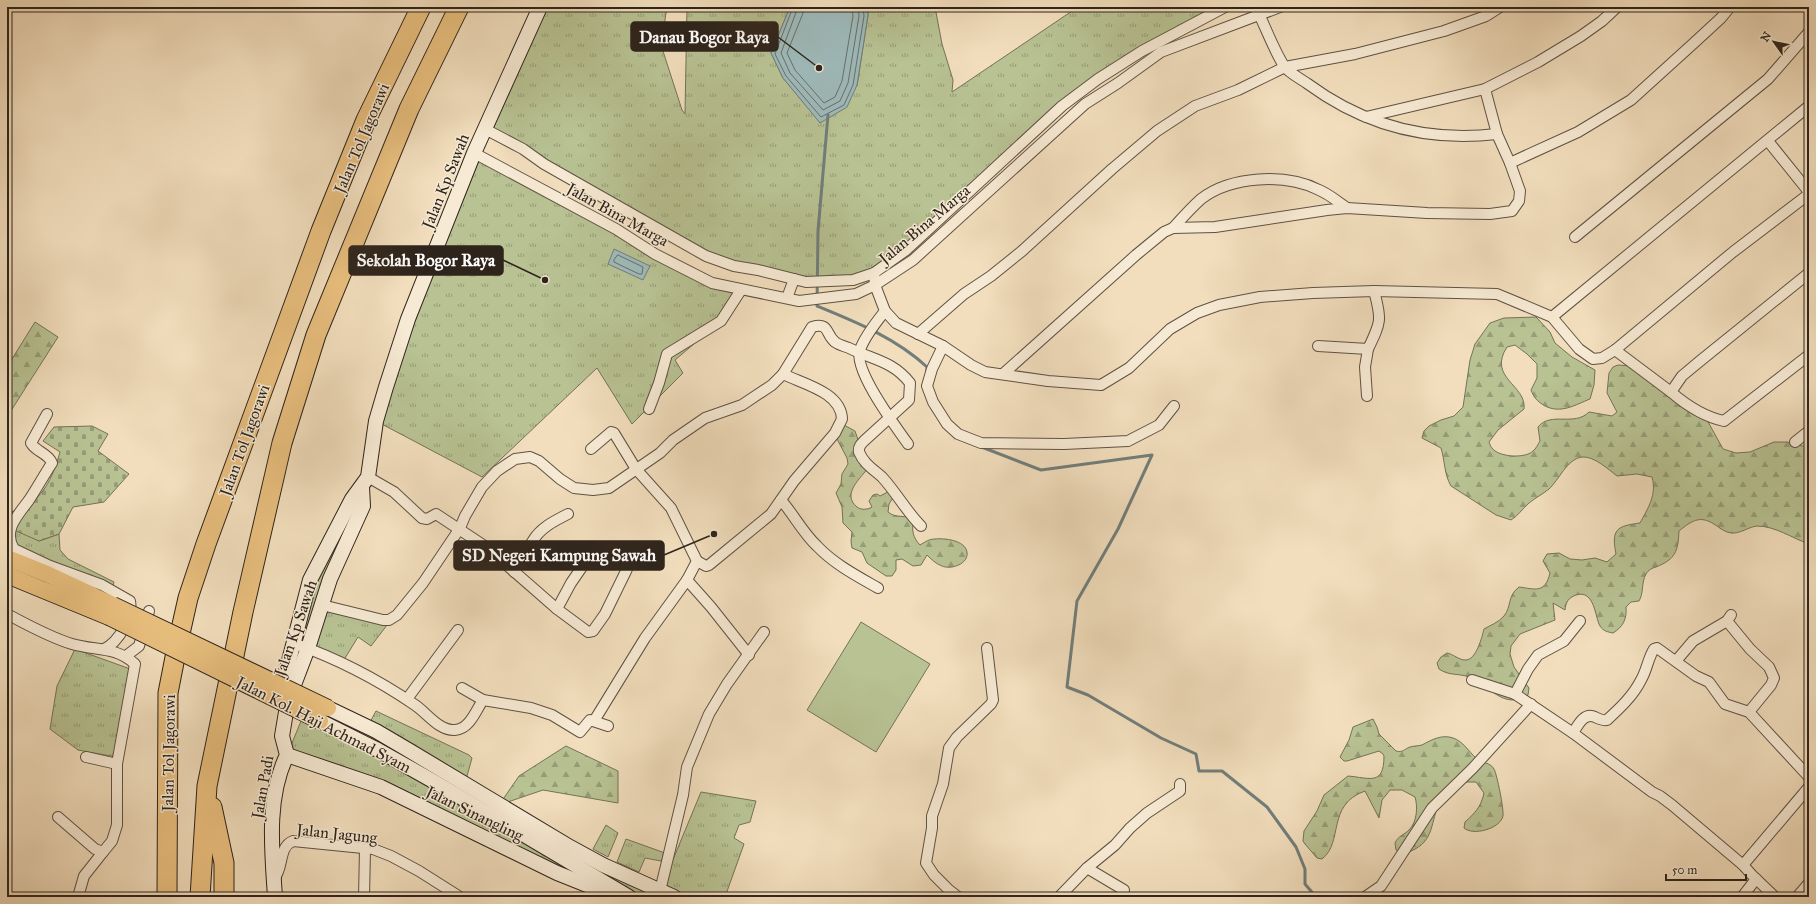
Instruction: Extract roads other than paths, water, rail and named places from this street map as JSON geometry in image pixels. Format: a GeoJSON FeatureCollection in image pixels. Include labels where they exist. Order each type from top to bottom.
{"type":"FeatureCollection","features":[{"type":"Feature","properties":{"kind":"highway","name":"Jalan Tol Jagorawi"},"geometry":{"type":"LineString","coordinates":[[167,897],[168,693],[176,647],[188,598],[208,538],[321,231],[366,120],[421,7]]}},
{"type":"Feature","properties":{"kind":"highway","name":"Jalan Tol Jagorawi"},"geometry":{"type":"LineString","coordinates":[[200,897],[207,786],[265,513],[282,443],[316,335],[409,109],[459,7]]}},
{"type":"Feature","properties":{"kind":"highway"},"geometry":{"type":"LineString","coordinates":[[207,786],[224,863],[224,897]]}},
{"type":"Feature","properties":{"kind":"main road","name":"Jalan Kol. Haji Achmad Syam"},"geometry":{"type":"LineString","coordinates":[[7,558],[47,574],[111,611],[324,714]]}},
{"type":"Feature","properties":{"kind":"main road","name":"Jalan Kol. Haji Achmad Syam"},"geometry":{"type":"LineString","coordinates":[[7,574],[111,611]]}},
{"type":"Feature","properties":{"kind":"street","name":"Jalan Kp Sawah"},"geometry":{"type":"LineString","coordinates":[[288,704],[336,564],[363,506],[365,482],[376,421],[408,319],[474,152],[540,7]]}},
{"type":"Feature","properties":{"kind":"street","name":"Jalan Bina Marga"},"geometry":{"type":"LineString","coordinates":[[485,129],[523,149],[544,164],[706,256],[734,266],[806,282],[853,280],[874,273],[906,250],[1062,106],[1098,79],[1142,50],[1225,7]]}},
{"type":"Feature","properties":{"kind":"street","name":"Jalan Bina Marga"},"geometry":{"type":"LineString","coordinates":[[474,152],[616,229],[655,254],[712,283],[799,301],[856,294],[875,285],[918,255],[1085,104],[1118,83],[1161,52],[1258,11],[1280,7]]}},
{"type":"Feature","properties":{"kind":"street"},"geometry":{"type":"LineString","coordinates":[[918,334],[964,294],[991,276],[1022,251],[1112,169],[1157,131],[1195,106],[1238,90],[1285,67],[1355,54],[1444,31],[1486,16],[1500,7]]}},
{"type":"Feature","properties":{"kind":"street"},"geometry":{"type":"LineString","coordinates":[[1366,117],[1485,89],[1538,62],[1581,36],[1602,21],[1617,7]]}},
{"type":"Feature","properties":{"kind":"street"},"geometry":{"type":"LineString","coordinates":[[1510,163],[1578,132],[1631,100],[1700,38],[1730,7]]}},
{"type":"Feature","properties":{"kind":"street"},"geometry":{"type":"LineString","coordinates":[[1258,11],[1285,67],[1328,98],[1345,108],[1366,117],[1402,128],[1433,135],[1471,137],[1497,134]]}},
{"type":"Feature","properties":{"kind":"street"},"geometry":{"type":"LineString","coordinates":[[1575,237],[1768,79],[1809,32]]}},
{"type":"Feature","properties":{"kind":"street"},"geometry":{"type":"LineString","coordinates":[[1173,228],[1214,226],[1347,208],[1427,213],[1490,214],[1512,211],[1519,201],[1520,191],[1510,163],[1497,134],[1485,89]]}},
{"type":"Feature","properties":{"kind":"street"},"geometry":{"type":"LineString","coordinates":[[1552,316],[1768,142],[1809,106]]}},
{"type":"Feature","properties":{"kind":"street"},"geometry":{"type":"LineString","coordinates":[[874,273],[875,285],[886,311],[896,323],[943,346],[985,372],[1048,381],[1100,384],[1118,376],[1134,364],[1170,329],[1196,313],[1219,305],[1260,297],[1374,291],[1497,294],[1552,316],[1579,349],[1593,359],[1602,358],[1615,350],[1732,252],[1809,193],[1768,142]]}},
{"type":"Feature","properties":{"kind":"street"},"geometry":{"type":"LineString","coordinates":[[1002,374],[1136,255],[1164,232],[1173,228],[1202,199],[1228,184],[1259,179],[1298,183],[1319,190],[1347,208]]}},
{"type":"Feature","properties":{"kind":"street"},"geometry":{"type":"LineString","coordinates":[[1671,392],[1682,376],[1809,273]]}},
{"type":"Feature","properties":{"kind":"street"},"geometry":{"type":"LineString","coordinates":[[787,298],[794,279]]}},
{"type":"Feature","properties":{"kind":"street"},"geometry":{"type":"LineString","coordinates":[[649,409],[667,354],[721,321],[741,290]]}},
{"type":"Feature","properties":{"kind":"street"},"geometry":{"type":"LineString","coordinates":[[1367,396],[1366,367],[1368,349],[1377,331],[1380,314],[1374,291]]}},
{"type":"Feature","properties":{"kind":"street"},"geometry":{"type":"LineString","coordinates":[[886,311],[877,322],[860,351],[863,370],[866,378],[889,417],[908,444]]}},
{"type":"Feature","properties":{"kind":"street"},"geometry":{"type":"LineString","coordinates":[[322,605],[383,620],[388,620],[397,615],[413,596],[460,528],[465,516],[482,487],[497,471],[515,459],[530,457],[539,461],[560,479],[574,488],[593,490],[609,488],[660,453],[673,440],[705,418],[733,408],[759,395],[772,385],[783,374],[812,327],[818,325],[826,328],[834,341],[860,351],[902,371],[910,383],[909,400],[889,417],[860,446],[859,450],[867,465],[882,478],[908,513],[921,526]]}},
{"type":"Feature","properties":{"kind":"street"},"geometry":{"type":"LineString","coordinates":[[943,346],[932,369],[927,386],[933,402],[947,424],[958,434],[981,443],[1064,444],[1128,441],[1159,425],[1174,406]]}},
{"type":"Feature","properties":{"kind":"street"},"geometry":{"type":"LineString","coordinates":[[1318,346],[1368,349]]}},
{"type":"Feature","properties":{"kind":"street"},"geometry":{"type":"LineString","coordinates":[[1615,350],[1678,398],[1707,415],[1724,421],[1809,354]]}},
{"type":"Feature","properties":{"kind":"street"},"geometry":{"type":"LineString","coordinates":[[591,449],[611,432],[614,433],[636,469],[671,508],[697,561],[706,566],[709,565],[771,514],[794,481],[835,433],[842,419],[838,404],[823,392],[783,374]]}},
{"type":"Feature","properties":{"kind":"street"},"geometry":{"type":"LineString","coordinates":[[47,414],[31,443],[35,448],[48,456],[52,462],[29,500],[13,521],[11,545],[14,549],[32,558],[102,586],[130,601],[131,608],[123,629],[111,646],[104,649]]}},
{"type":"Feature","properties":{"kind":"street"},"geometry":{"type":"LineString","coordinates":[[1795,442],[1809,431]]}},
{"type":"Feature","properties":{"kind":"street","name":"Jalan Kp Sawah"},"geometry":{"type":"LineString","coordinates":[[288,704],[285,676],[310,580],[352,499],[365,482]]}},
{"type":"Feature","properties":{"kind":"street"},"geometry":{"type":"LineString","coordinates":[[365,482],[394,492],[422,518],[427,519],[436,514],[460,528],[486,547],[557,609],[588,632],[593,631],[605,614],[627,569]]}},
{"type":"Feature","properties":{"kind":"street"},"geometry":{"type":"LineString","coordinates":[[781,500],[817,546],[853,574],[878,588]]}},
{"type":"Feature","properties":{"kind":"street"},"geometry":{"type":"LineString","coordinates":[[514,572],[532,541],[540,532],[550,523],[568,514]]}},
{"type":"Feature","properties":{"kind":"street"},"geometry":{"type":"LineString","coordinates":[[594,721],[649,632],[687,580],[697,561]]}},
{"type":"Feature","properties":{"kind":"street"},"geometry":{"type":"LineString","coordinates":[[557,609],[571,583],[582,567]]}},
{"type":"Feature","properties":{"kind":"street"},"geometry":{"type":"LineString","coordinates":[[687,580],[711,607],[748,655]]}},
{"type":"Feature","properties":{"kind":"street"},"geometry":{"type":"LineString","coordinates":[[126,656],[139,646],[149,610]]}},
{"type":"Feature","properties":{"kind":"street"},"geometry":{"type":"LineString","coordinates":[[7,614],[44,633],[71,644],[88,648],[104,649],[126,656],[135,664],[117,764],[117,825],[112,842],[84,876],[78,897]]}},
{"type":"Feature","properties":{"kind":"street"},"geometry":{"type":"LineString","coordinates":[[1676,662],[1693,641],[1729,618],[1750,649],[1769,667],[1774,678],[1771,685],[1749,712]]}},
{"type":"Feature","properties":{"kind":"street"},"geometry":{"type":"LineString","coordinates":[[1515,694],[1538,654],[1560,644],[1569,636],[1580,621]]}},
{"type":"Feature","properties":{"kind":"street"},"geometry":{"type":"LineString","coordinates":[[406,699],[458,630]]}},
{"type":"Feature","properties":{"kind":"street"},"geometry":{"type":"LineString","coordinates":[[660,891],[683,795],[687,767],[709,714],[727,684],[764,632]]}},
{"type":"Feature","properties":{"kind":"street"},"geometry":{"type":"LineString","coordinates":[[293,643],[342,662],[425,711],[440,726],[453,730],[463,728],[470,722],[483,700]]}},
{"type":"Feature","properties":{"kind":"street"},"geometry":{"type":"LineString","coordinates":[[958,897],[949,890],[929,868],[926,862],[932,828],[932,816],[943,784],[949,748],[957,737],[991,704],[993,700],[987,648]]}},
{"type":"Feature","properties":{"kind":"street"},"geometry":{"type":"LineString","coordinates":[[1572,733],[1583,718],[1591,715],[1603,721],[1607,720],[1625,703],[1641,681],[1654,649],[1659,648],[1669,658],[1696,676],[1709,682],[1726,704],[1749,712],[1809,777]]}},
{"type":"Feature","properties":{"kind":"street"},"geometry":{"type":"LineString","coordinates":[[1472,680],[1515,694],[1572,733],[1652,792],[1660,796],[1743,865],[1775,897]]}},
{"type":"Feature","properties":{"kind":"street"},"geometry":{"type":"LineString","coordinates":[[462,688],[483,700],[531,708],[552,715],[580,732],[589,720],[608,726]]}},
{"type":"Feature","properties":{"kind":"street","name":"Jalan Padi"},"geometry":{"type":"LineString","coordinates":[[275,897],[272,821],[279,771],[287,755],[282,736],[288,704]]}},
{"type":"Feature","properties":{"kind":"street"},"geometry":{"type":"LineString","coordinates":[[1365,897],[1381,886],[1432,808],[1473,768],[1531,704]]}},
{"type":"Feature","properties":{"kind":"street","name":"Jalan Kol. Haji Achmad Syam"},"geometry":{"type":"LineString","coordinates":[[324,714],[378,750],[629,897]]}},
{"type":"Feature","properties":{"kind":"street","name":"Jalan Kol. Haji Achmad Syam"},"geometry":{"type":"LineString","coordinates":[[324,714],[376,732],[455,777],[537,828],[603,865],[674,897]]}},
{"type":"Feature","properties":{"kind":"street","name":"Jalan Sinangling"},"geometry":{"type":"LineString","coordinates":[[287,755],[381,787],[557,873],[617,897]]}},
{"type":"Feature","properties":{"kind":"street"},"geometry":{"type":"LineString","coordinates":[[86,758],[117,764]]}},
{"type":"Feature","properties":{"kind":"street"},"geometry":{"type":"LineString","coordinates":[[1059,897],[1087,868],[1114,846],[1130,828],[1148,813],[1180,791],[1180,784]]}},
{"type":"Feature","properties":{"kind":"street"},"geometry":{"type":"LineString","coordinates":[[1743,865],[1809,787]]}},
{"type":"Feature","properties":{"kind":"street"},"geometry":{"type":"LineString","coordinates":[[58,817],[95,849],[103,852]]}},
{"type":"Feature","properties":{"kind":"street","name":"Jalan Jagung"},"geometry":{"type":"LineString","coordinates":[[274,879],[280,870],[284,848],[288,843],[293,841],[373,849],[419,870],[444,893],[460,897]]}},
{"type":"Feature","properties":{"kind":"street"},"geometry":{"type":"LineString","coordinates":[[364,897],[365,849]]}},
{"type":"Feature","properties":{"kind":"street"},"geometry":{"type":"LineString","coordinates":[[557,873],[564,866],[564,859]]}},
{"type":"Feature","properties":{"kind":"street"},"geometry":{"type":"LineString","coordinates":[[557,873],[603,865]]}},
{"type":"Feature","properties":{"kind":"street"},"geometry":{"type":"LineString","coordinates":[[1087,868],[1124,890]]}},
{"type":"Feature","properties":{"kind":"street"},"geometry":{"type":"LineString","coordinates":[[1742,897],[1756,879]]}},
{"type":"Feature","properties":{"kind":"street"},"geometry":{"type":"LineString","coordinates":[[1797,897],[1809,883]]}},
{"type":"Feature","properties":{"kind":"water"},"geometry":{"type":"Polygon","coordinates":[[[790,7],[867,7],[868,15],[857,85],[847,107],[820,123],[783,78],[771,53],[790,7]]]}},
{"type":"Feature","properties":{"kind":"water"},"geometry":{"type":"Polygon","coordinates":[[[614,249],[650,266],[643,280],[608,264],[614,249]]]}},
{"type":"Feature","properties":{"kind":"waterway"},"geometry":{"type":"LineString","coordinates":[[828,115],[818,231],[817,306],[889,339],[902,347],[927,367],[927,372]]}},
{"type":"Feature","properties":{"kind":"waterway"},"geometry":{"type":"LineString","coordinates":[[979,446],[1041,470],[1152,455],[1118,529],[1077,601],[1067,687],[1088,695],[1161,738],[1196,754],[1199,771],[1222,771],[1267,807],[1296,847],[1305,869],[1305,884],[1316,897]]}},
{"type":"Feature","properties":{"kind":"place","name":"Danau Bogor Raya"},"geometry":{"type":"Point","coordinates":[819,68]}},
{"type":"Feature","properties":{"kind":"place","name":"Sekolah Bogor Raya"},"geometry":{"type":"Point","coordinates":[545,280]}},
{"type":"Feature","properties":{"kind":"place","name":"SD Negeri Kampung Sawah"},"geometry":{"type":"Point","coordinates":[714,534]}}]}
